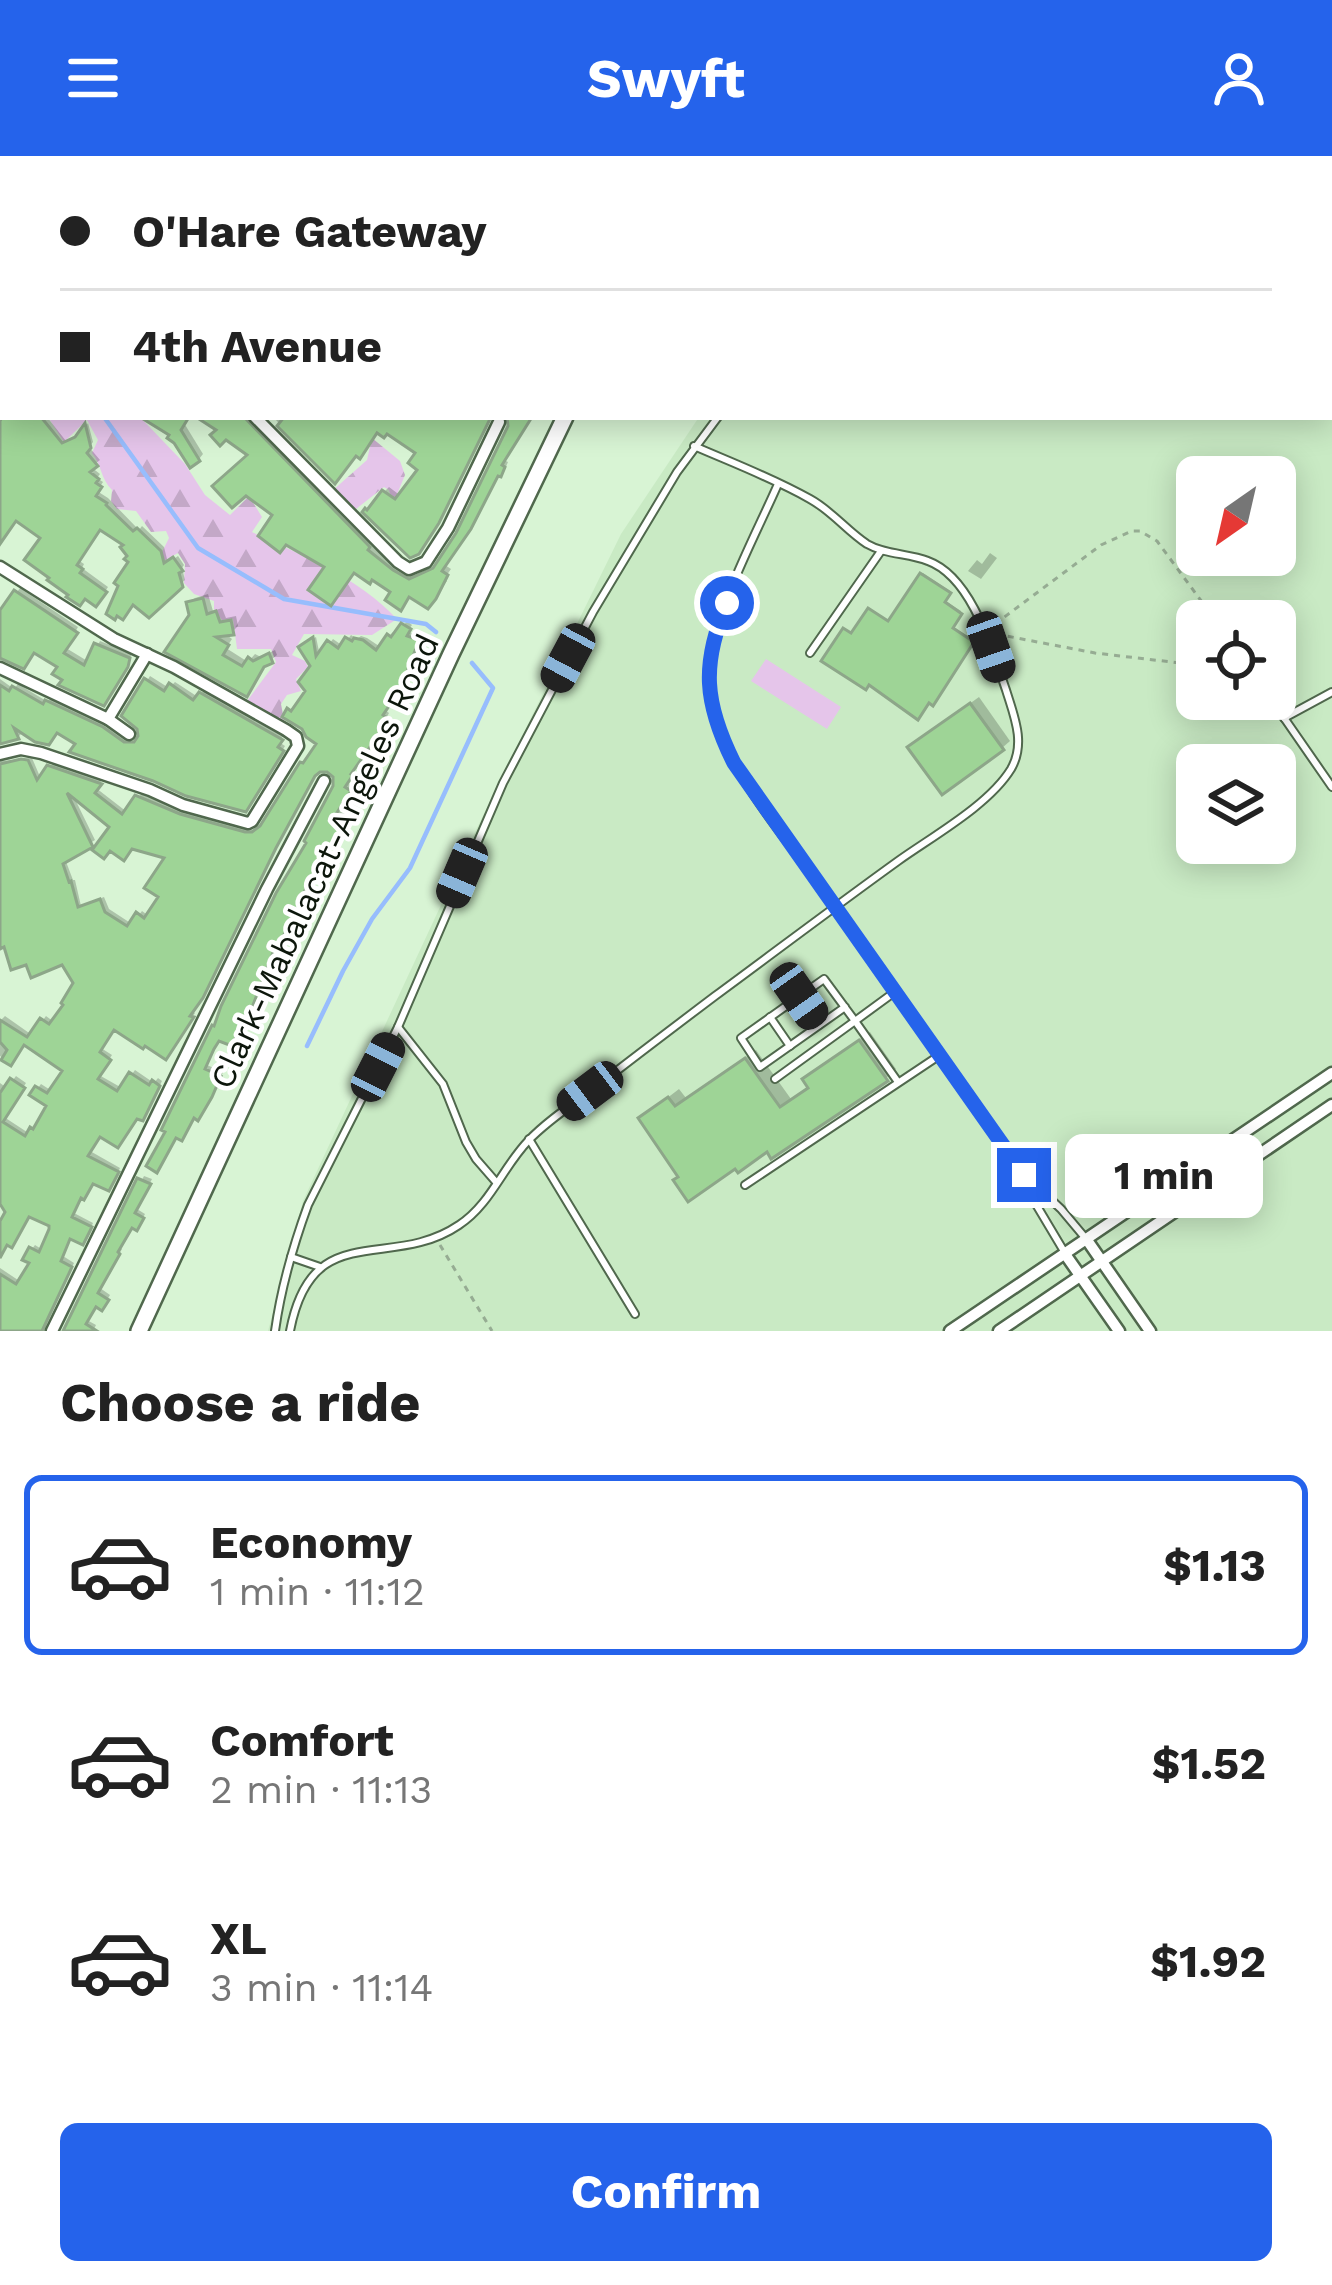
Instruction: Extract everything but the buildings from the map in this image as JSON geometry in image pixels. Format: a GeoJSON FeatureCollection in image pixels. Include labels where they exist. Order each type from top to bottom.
{"type":"FeatureCollection","features":[{"type":"Feature","properties":{"kind":"main road","name":"Clark-Mabalacat-Angeles Road"},"geometry":{"type":"LineString","coordinates":[[139,1331],[565,420]]}},
{"type":"Feature","properties":{"kind":"street"},"geometry":{"type":"LineString","coordinates":[[258,420],[409,568],[426,562],[448,528],[499,422]]}},
{"type":"Feature","properties":{"kind":"street"},"geometry":{"type":"LineString","coordinates":[[0,568],[114,639],[296,737],[298,746],[248,823],[182,805],[41,753],[21,749],[0,754]]}},
{"type":"Feature","properties":{"kind":"street"},"geometry":{"type":"LineString","coordinates":[[108,719],[146,654]]}},
{"type":"Feature","properties":{"kind":"street"},"geometry":{"type":"LineString","coordinates":[[0,668],[108,719],[129,734]]}},
{"type":"Feature","properties":{"kind":"street"},"geometry":{"type":"LineString","coordinates":[[52,1331],[324,781]]}},
{"type":"Feature","properties":{"kind":"street"},"geometry":{"type":"LineString","coordinates":[[950,1331],[1332,1073]]}},
{"type":"Feature","properties":{"kind":"street"},"geometry":{"type":"LineString","coordinates":[[999,1331],[1332,1105]]}},
{"type":"Feature","properties":{"kind":"street"},"geometry":{"type":"LineString","coordinates":[[1087,1240],[1150,1331]]}},
{"type":"Feature","properties":{"kind":"street"},"geometry":{"type":"LineString","coordinates":[[1065,1254],[1119,1331]]}},
{"type":"Feature","properties":{"kind":"lane"},"geometry":{"type":"LineString","coordinates":[[275,1331],[279,1300],[308,1205],[398,1027],[503,783],[593,612],[694,446],[716,420]]}},
{"type":"Feature","properties":{"kind":"lane"},"geometry":{"type":"LineString","coordinates":[[290,1331],[299,1300],[327,1262],[351,1253],[413,1244],[461,1224],[529,1139],[965,812],[1012,767],[1018,747],[1015,716],[983,630],[959,585],[940,567],[881,551],[811,499],[694,446]]}},
{"type":"Feature","properties":{"kind":"lane"},"geometry":{"type":"LineString","coordinates":[[778,484],[709,654],[707,682],[716,721],[734,763],[758,800],[1024,1175],[1065,1254]]}},
{"type":"Feature","properties":{"kind":"lane"},"geometry":{"type":"LineString","coordinates":[[810,653],[881,551]]}},
{"type":"Feature","properties":{"kind":"lane"},"geometry":{"type":"LineString","coordinates":[[1296,712],[1332,692]]}},
{"type":"Feature","properties":{"kind":"lane"},"geometry":{"type":"LineString","coordinates":[[1285,720],[1332,787]]}},
{"type":"Feature","properties":{"kind":"lane"},"geometry":{"type":"LineString","coordinates":[[845,1007],[760,1067],[741,1038],[824,979],[845,1007],[898,1082]]}},
{"type":"Feature","properties":{"kind":"lane"},"geometry":{"type":"LineString","coordinates":[[775,1079],[896,991]]}},
{"type":"Feature","properties":{"kind":"lane"},"geometry":{"type":"LineString","coordinates":[[799,996],[819,1025]]}},
{"type":"Feature","properties":{"kind":"lane"},"geometry":{"type":"LineString","coordinates":[[770,1017],[790,1046]]}},
{"type":"Feature","properties":{"kind":"lane"},"geometry":{"type":"LineString","coordinates":[[398,1027],[443,1084],[466,1142],[496,1182]]}},
{"type":"Feature","properties":{"kind":"lane"},"geometry":{"type":"LineString","coordinates":[[745,1185],[940,1055]]}},
{"type":"Feature","properties":{"kind":"lane"},"geometry":{"type":"LineString","coordinates":[[529,1139],[635,1314]]}},
{"type":"Feature","properties":{"kind":"lane"},"geometry":{"type":"LineString","coordinates":[[1024,1175],[1087,1240]]}},
{"type":"Feature","properties":{"kind":"lane"},"geometry":{"type":"LineString","coordinates":[[291,1257],[320,1268]]}},
{"type":"Feature","properties":{"kind":"path"},"geometry":{"type":"LineString","coordinates":[[983,630],[1101,545],[1132,531],[1157,541],[1201,600]]}},
{"type":"Feature","properties":{"kind":"path"},"geometry":{"type":"LineString","coordinates":[[983,630],[1030,642],[1176,661]]}},
{"type":"Feature","properties":{"kind":"path"},"geometry":{"type":"LineString","coordinates":[[435,1237],[492,1331]]}},
{"type":"Feature","properties":{"kind":"shaded area"},"geometry":{"type":"Polygon","coordinates":[[[697,420],[1332,420],[1332,1331],[268,1331],[303,1201],[621,534],[697,420]]]}},
{"type":"Feature","properties":{"kind":"green space"},"geometry":{"type":"Polygon","coordinates":[[[50,420],[87,420],[64,442],[50,420]]]}},
{"type":"Feature","properties":{"kind":"green space"},"geometry":{"type":"Polygon","coordinates":[[[87,420],[143,420],[185,464],[205,495],[230,515],[249,496],[262,517],[252,532],[347,579],[397,619],[372,635],[304,634],[292,655],[308,667],[296,679],[301,691],[287,695],[281,704],[285,725],[244,705],[276,662],[271,649],[237,649],[233,619],[222,620],[214,601],[194,594],[184,583],[185,564],[178,553],[153,567],[151,555],[162,552],[169,538],[166,531],[151,532],[136,511],[117,509],[111,501],[112,490],[92,453],[98,440],[87,420]]]}},
{"type":"Feature","properties":{"kind":"green space"},"geometry":{"type":"Polygon","coordinates":[[[372,438],[400,461],[405,475],[393,504],[384,487],[356,509],[332,491],[367,460],[372,438]]]}},
{"type":"Feature","properties":{"kind":"green space"},"geometry":{"type":"Polygon","coordinates":[[[766,659],[841,707],[827,729],[751,681],[766,659]]]}},
{"type":"Feature","properties":{"kind":"waterway"},"geometry":{"type":"LineString","coordinates":[[106,420],[198,548],[284,599],[426,624],[436,632]]}},
{"type":"Feature","properties":{"kind":"waterway"},"geometry":{"type":"LineString","coordinates":[[307,1046],[372,919],[410,868],[493,688],[472,663]]}},
{"type":"Feature","properties":{"kind":"route"},"geometry":{"type":"LineString","coordinates":[[727,603],[709,654],[707,682],[720,736],[734,763],[1024,1175]]}}]}
